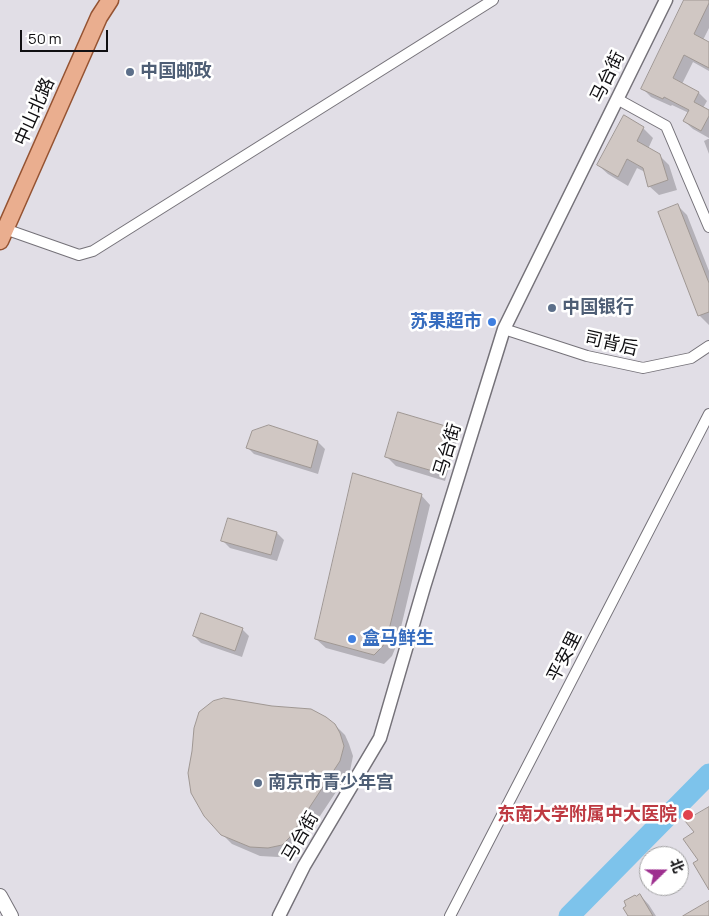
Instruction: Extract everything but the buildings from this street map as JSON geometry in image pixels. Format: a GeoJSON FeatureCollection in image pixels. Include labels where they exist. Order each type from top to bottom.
{"type":"FeatureCollection","features":[{"type":"Feature","properties":{"kind":"main road","name":"中山北路"},"geometry":{"type":"LineString","coordinates":[[2,230],[97,0]]}},
{"type":"Feature","properties":{"kind":"main road","name":"中山北路"},"geometry":{"type":"LineString","coordinates":[[2,230],[99,17],[110,0]]}},
{"type":"Feature","properties":{"kind":"main road"},"geometry":{"type":"LineString","coordinates":[[0,896],[11,916]]}},
{"type":"Feature","properties":{"kind":"street"},"geometry":{"type":"LineString","coordinates":[[2,230],[80,255],[92,251],[493,0]]}},
{"type":"Feature","properties":{"kind":"street","name":"马台街"},"geometry":{"type":"LineString","coordinates":[[279,916],[304,866],[380,738],[424,586],[504,329],[666,0]]}},
{"type":"Feature","properties":{"kind":"street"},"geometry":{"type":"LineString","coordinates":[[617,99],[666,126],[709,227]]}},
{"type":"Feature","properties":{"kind":"street","name":"司背后"},"geometry":{"type":"LineString","coordinates":[[504,329],[587,356],[643,368],[691,358],[709,346]]}},
{"type":"Feature","properties":{"kind":"street","name":"平安里"},"geometry":{"type":"LineString","coordinates":[[450,916],[709,414]]}},
{"type":"Feature","properties":{"kind":"waterway"},"geometry":{"type":"LineString","coordinates":[[569,916],[709,774]]}},
{"type":"Feature","properties":{"kind":"place","name":"中国邮政"},"geometry":{"type":"Point","coordinates":[130,72]}},
{"type":"Feature","properties":{"kind":"place","name":"中国银行"},"geometry":{"type":"Point","coordinates":[552,308]}},
{"type":"Feature","properties":{"kind":"place","name":"苏果超市"},"geometry":{"type":"Point","coordinates":[492,322]}},
{"type":"Feature","properties":{"kind":"place","name":"盒马鲜生"},"geometry":{"type":"Point","coordinates":[352,639]}},
{"type":"Feature","properties":{"kind":"place","name":"南京市青少年宫"},"geometry":{"type":"Point","coordinates":[258,783]}},
{"type":"Feature","properties":{"kind":"place","name":"东南大学附属中大医院"},"geometry":{"type":"Point","coordinates":[688,815]}}]}
